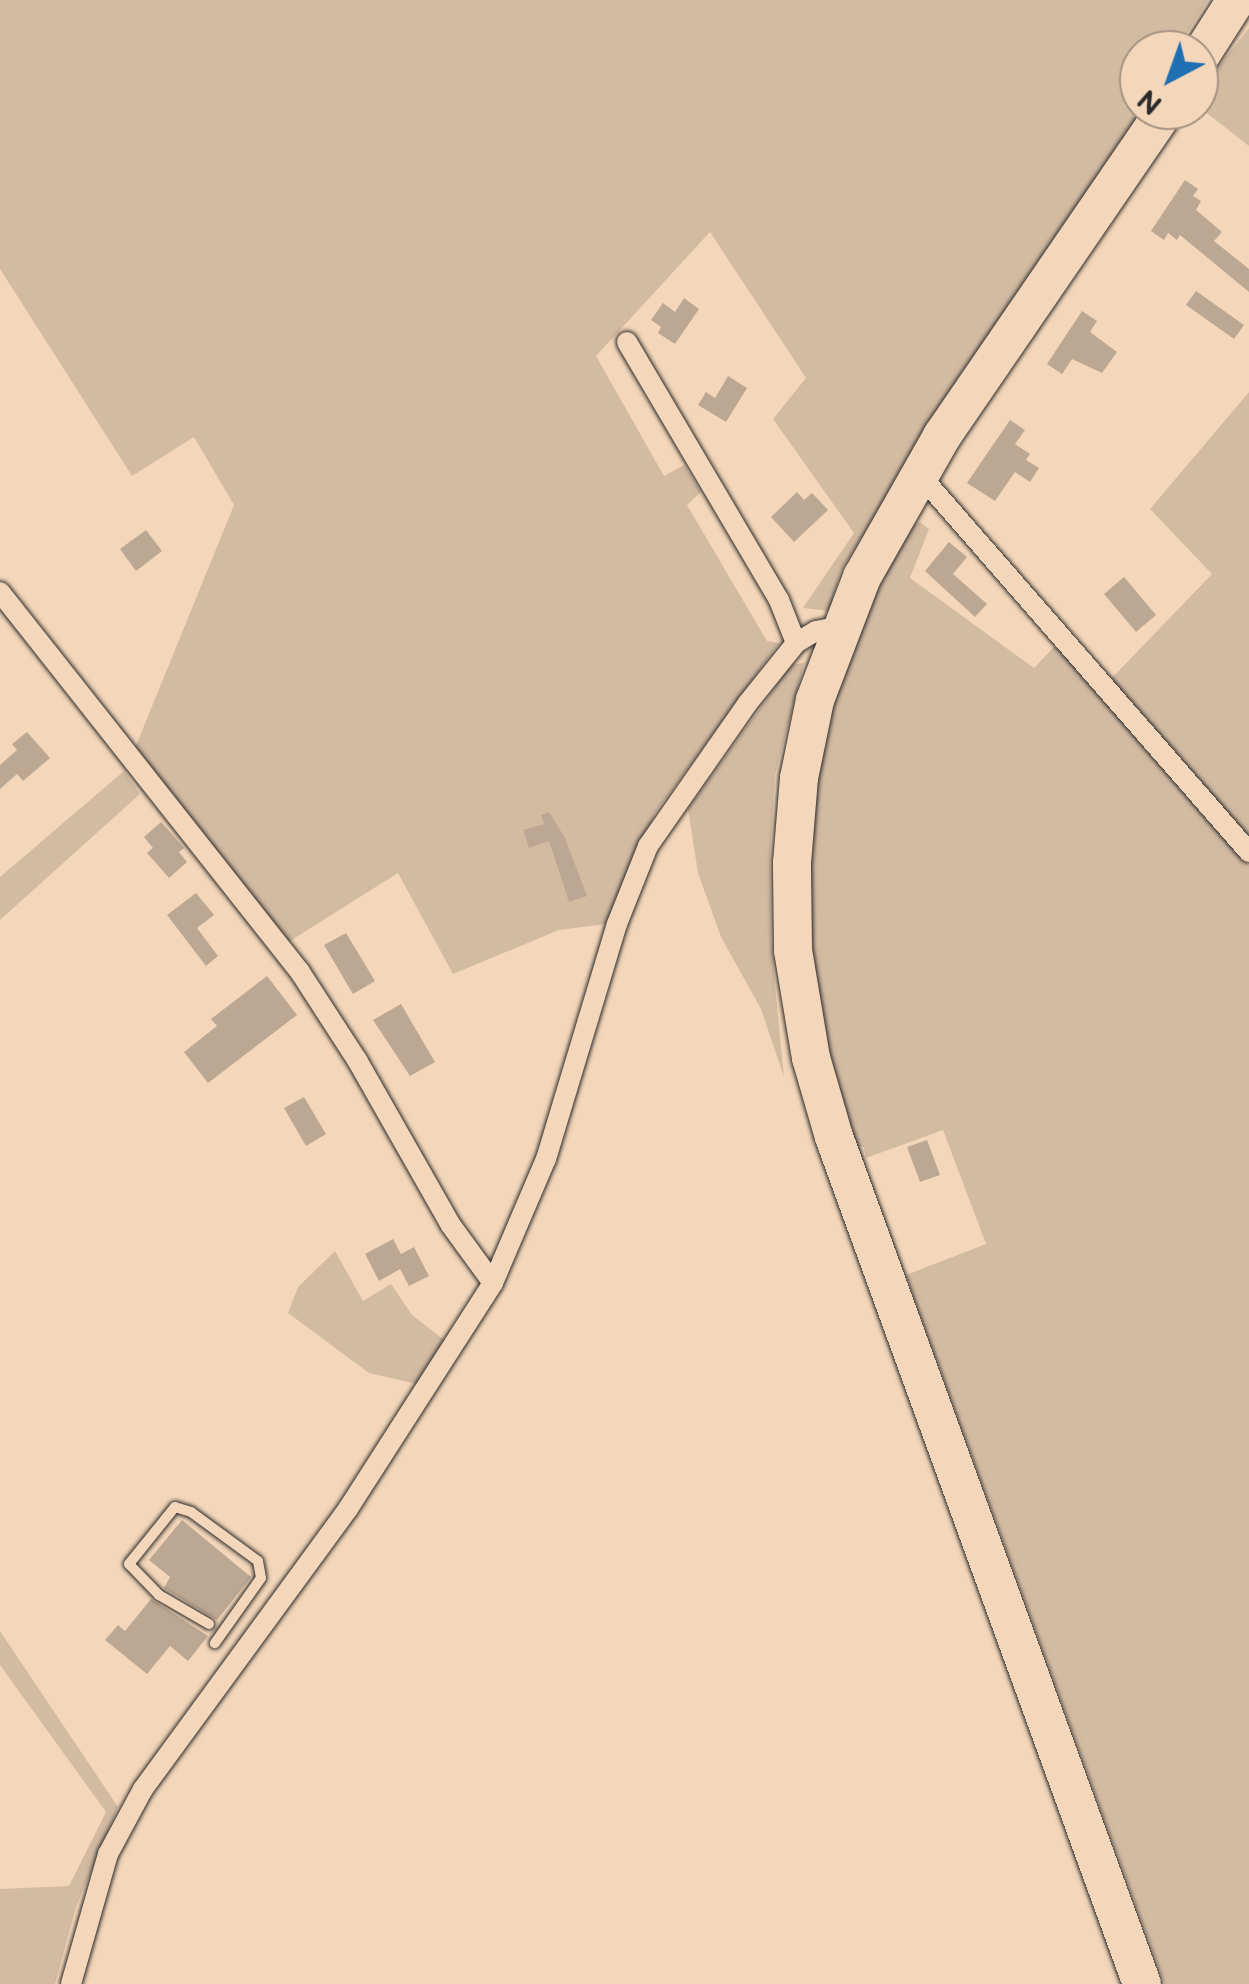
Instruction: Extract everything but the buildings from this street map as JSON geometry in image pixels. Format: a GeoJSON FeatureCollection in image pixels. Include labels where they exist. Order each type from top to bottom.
{"type":"FeatureCollection","features":[{"type":"Feature","properties":{"kind":"highway"},"geometry":{"type":"LineString","coordinates":[[1217,30],[1236,0]]}},
{"type":"Feature","properties":{"kind":"highway"},"geometry":{"type":"LineString","coordinates":[[1142,1984],[860,1215],[811,1058],[793,950],[792,862],[799,778],[815,700],[862,578],[919,474],[1151,130]]}},
{"type":"Feature","properties":{"kind":"street"},"geometry":{"type":"LineString","coordinates":[[627,342],[779,600],[796,643]]}},
{"type":"Feature","properties":{"kind":"street"},"geometry":{"type":"LineString","coordinates":[[919,474],[1249,852]]}},
{"type":"Feature","properties":{"kind":"street"},"geometry":{"type":"LineString","coordinates":[[0,592],[300,972],[357,1060],[450,1224],[493,1283]]}},
{"type":"Feature","properties":{"kind":"street"},"geometry":{"type":"LineString","coordinates":[[71,1984],[108,1854],[143,1789],[260,1632],[434,1380],[493,1283],[546,1159],[612,938],[648,846],[747,704],[796,643],[816,631],[841,626]]}},
{"type":"Feature","properties":{"kind":"lane"},"geometry":{"type":"LineString","coordinates":[[209,1624],[160,1595],[129,1564],[176,1507],[191,1512],[258,1561],[261,1578],[216,1643]]}},
{"type":"Feature","properties":{"kind":"lane"},"geometry":{"type":"LineString","coordinates":[[234,1620],[260,1632]]}},
{"type":"Feature","properties":{"kind":"shaded area"},"geometry":{"type":"Polygon","coordinates":[[[0,0],[1208,0],[1189,30],[1119,30],[1119,130],[1129,130],[877,512],[840,572],[830,611],[803,608],[854,533],[773,419],[806,378],[710,232],[596,356],[664,476],[684,465],[701,492],[687,505],[767,641],[779,643],[655,813],[606,924],[559,930],[453,974],[398,873],[282,946],[133,753],[234,505],[194,437],[132,476],[0,269],[0,0]]]}},
{"type":"Feature","properties":{"kind":"shaded area"},"geometry":{"type":"Polygon","coordinates":[[[1249,28],[1249,146],[1219,123],[1219,66],[1249,28]]]}},
{"type":"Feature","properties":{"kind":"shaded area"},"geometry":{"type":"Polygon","coordinates":[[[1249,392],[1249,838],[1111,679],[1212,574],[1150,509],[1249,392]]]}},
{"type":"Feature","properties":{"kind":"shaded area"},"geometry":{"type":"Polygon","coordinates":[[[920,522],[929,529],[910,578],[1034,668],[1058,643],[1249,866],[1249,1984],[1165,1984],[906,1275],[986,1244],[943,1130],[866,1158],[864,1147],[854,1146],[829,1055],[815,977],[809,898],[814,786],[826,715],[869,601],[910,527],[920,522]]]}},
{"type":"Feature","properties":{"kind":"shaded area"},"geometry":{"type":"Polygon","coordinates":[[[804,663],[775,775],[770,857],[771,944],[784,1077],[761,1009],[721,937],[698,873],[688,809],[791,665],[804,663]]]}},
{"type":"Feature","properties":{"kind":"shaded area"},"geometry":{"type":"Polygon","coordinates":[[[124,771],[140,794],[0,920],[0,877],[124,771]]]}},
{"type":"Feature","properties":{"kind":"shaded area"},"geometry":{"type":"Polygon","coordinates":[[[335,1251],[363,1301],[391,1284],[412,1315],[448,1343],[417,1384],[369,1373],[288,1313],[298,1287],[335,1251]]]}},
{"type":"Feature","properties":{"kind":"shaded area"},"geometry":{"type":"Polygon","coordinates":[[[0,1631],[118,1807],[76,1907],[55,1984],[0,1984],[0,1889],[69,1886],[106,1812],[0,1665],[0,1631]]]}}]}
